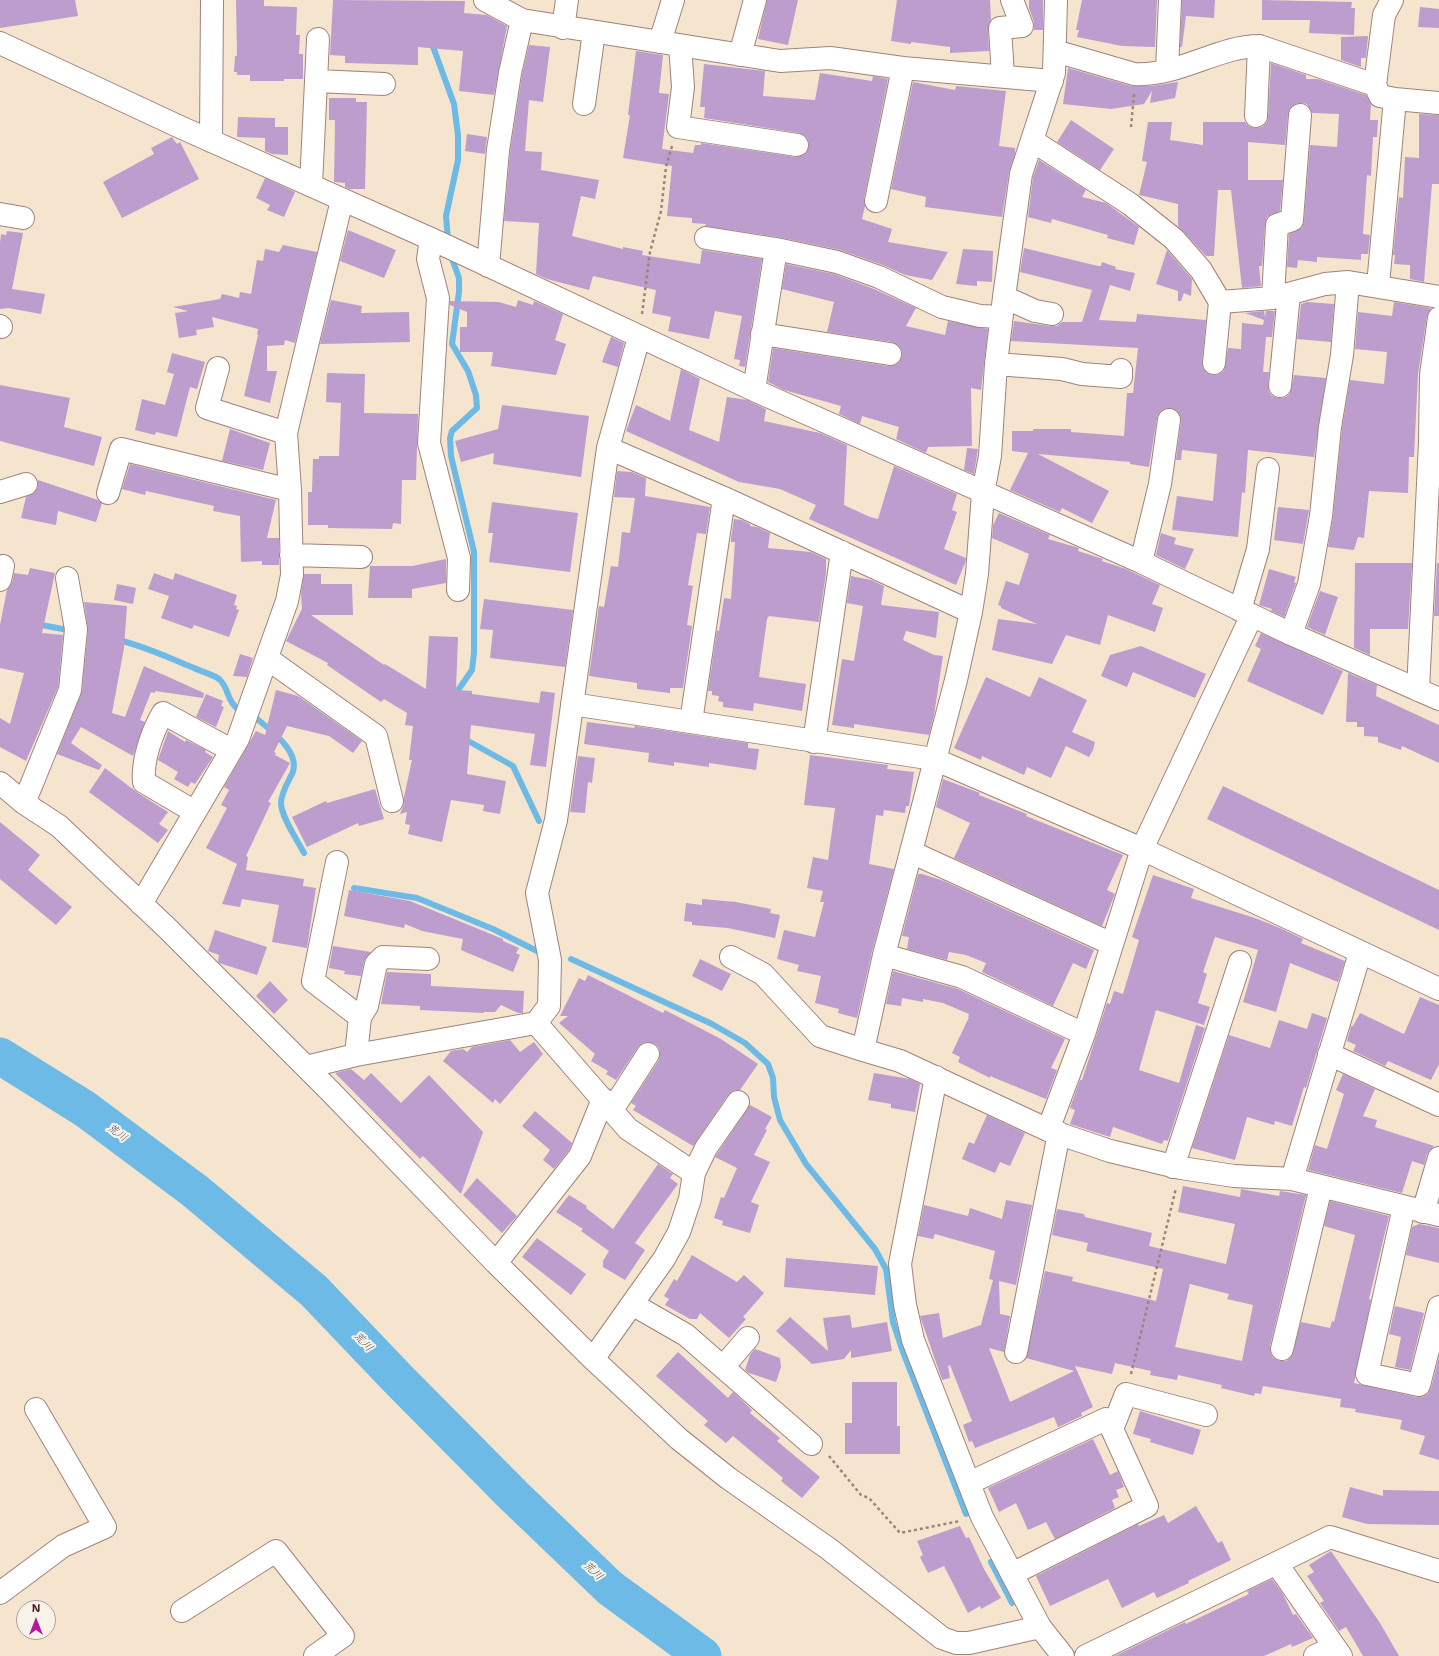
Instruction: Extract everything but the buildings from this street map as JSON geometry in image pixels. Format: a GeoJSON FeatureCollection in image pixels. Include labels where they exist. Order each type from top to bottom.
{"type":"FeatureCollection","features":[{"type":"Feature","properties":{"kind":"street"},"geometry":{"type":"LineString","coordinates":[[211,141],[212,0]]}},
{"type":"Feature","properties":{"kind":"street"},"geometry":{"type":"LineString","coordinates":[[485,0],[522,20],[563,28],[780,61],[830,58],[903,68],[1052,81]]}},
{"type":"Feature","properties":{"kind":"street"},"geometry":{"type":"LineString","coordinates":[[563,28],[567,0]]}},
{"type":"Feature","properties":{"kind":"street"},"geometry":{"type":"LineString","coordinates":[[673,0],[670,44],[682,87],[678,127],[797,145]]}},
{"type":"Feature","properties":{"kind":"street"},"geometry":{"type":"LineString","coordinates":[[740,55],[755,0]]}},
{"type":"Feature","properties":{"kind":"street"},"geometry":{"type":"LineString","coordinates":[[1003,76],[1000,28],[1022,26],[1012,0]]}},
{"type":"Feature","properties":{"kind":"street"},"geometry":{"type":"LineString","coordinates":[[863,1050],[884,955],[934,759],[956,680],[971,612],[977,574],[983,493],[990,456],[996,364],[1002,307],[1021,174],[1052,81],[1055,51],[1056,0]]}},
{"type":"Feature","properties":{"kind":"street"},"geometry":{"type":"LineString","coordinates":[[1168,70],[1170,0]]}},
{"type":"Feature","properties":{"kind":"street"},"geometry":{"type":"LineString","coordinates":[[1392,0],[1384,16],[1375,85],[1380,96],[1395,99],[1439,103]]}},
{"type":"Feature","properties":{"kind":"street"},"geometry":{"type":"LineString","coordinates":[[488,266],[498,150],[510,73],[522,20]]}},
{"type":"Feature","properties":{"kind":"street"},"geometry":{"type":"LineString","coordinates":[[584,104],[594,32]]}},
{"type":"Feature","properties":{"kind":"street"},"geometry":{"type":"LineString","coordinates":[[311,185],[318,39]]}},
{"type":"Feature","properties":{"kind":"street"},"geometry":{"type":"LineString","coordinates":[[0,43],[211,141],[443,244],[754,390],[1140,562],[1291,634],[1439,699]]}},
{"type":"Feature","properties":{"kind":"street"},"geometry":{"type":"LineString","coordinates":[[1055,51],[1143,75],[1168,70],[1247,46],[1260,46],[1375,85]]}},
{"type":"Feature","properties":{"kind":"street"},"geometry":{"type":"LineString","coordinates":[[1256,116],[1260,46]]}},
{"type":"Feature","properties":{"kind":"street"},"geometry":{"type":"LineString","coordinates":[[876,201],[903,68]]}},
{"type":"Feature","properties":{"kind":"street"},"geometry":{"type":"LineString","coordinates":[[316,82],[384,84]]}},
{"type":"Feature","properties":{"kind":"street"},"geometry":{"type":"LineString","coordinates":[[1378,285],[1395,99]]}},
{"type":"Feature","properties":{"kind":"street"},"geometry":{"type":"LineString","coordinates":[[1280,386],[1281,296],[1277,225],[1292,220],[1300,114]]}},
{"type":"Feature","properties":{"kind":"street"},"geometry":{"type":"LineString","coordinates":[[1033,141],[1130,204],[1174,239],[1201,270],[1220,302],[1214,363]]}},
{"type":"Feature","properties":{"kind":"street"},"geometry":{"type":"LineString","coordinates":[[141,904],[238,739],[268,659],[287,601],[292,575],[290,490],[286,433],[342,200]]}},
{"type":"Feature","properties":{"kind":"street"},"geometry":{"type":"LineString","coordinates":[[0,214],[23,218]]}},
{"type":"Feature","properties":{"kind":"street"},"geometry":{"type":"LineString","coordinates":[[706,238],[776,249],[837,262],[879,277],[942,307],[980,316],[1002,307],[1052,314]]}},
{"type":"Feature","properties":{"kind":"street"},"geometry":{"type":"LineString","coordinates":[[443,244],[428,259],[438,298],[429,443],[459,558],[458,590]]}},
{"type":"Feature","properties":{"kind":"street"},"geometry":{"type":"LineString","coordinates":[[754,390],[776,249]]}},
{"type":"Feature","properties":{"kind":"street"},"geometry":{"type":"LineString","coordinates":[[1220,302],[1281,296],[1325,284],[1348,282],[1378,285],[1439,297]]}},
{"type":"Feature","properties":{"kind":"street"},"geometry":{"type":"LineString","coordinates":[[1291,634],[1309,584],[1321,516],[1330,427],[1342,355],[1348,282]]}},
{"type":"Feature","properties":{"kind":"street"},"geometry":{"type":"LineString","coordinates":[[1418,690],[1430,442],[1431,375],[1439,318]]}},
{"type":"Feature","properties":{"kind":"street"},"geometry":{"type":"LineString","coordinates":[[762,334],[890,354]]}},
{"type":"Feature","properties":{"kind":"street"},"geometry":{"type":"LineString","coordinates":[[306,1067],[356,1055],[536,1023],[549,1006],[550,960],[537,893],[556,820],[608,448],[639,337]]}},
{"type":"Feature","properties":{"kind":"street"},"geometry":{"type":"LineString","coordinates":[[996,364],[1062,369],[1082,374],[1121,377],[1121,370]]}},
{"type":"Feature","properties":{"kind":"street"},"geometry":{"type":"LineString","coordinates":[[218,368],[207,408],[286,433]]}},
{"type":"Feature","properties":{"kind":"street"},"geometry":{"type":"LineString","coordinates":[[1140,562],[1160,484],[1169,420]]}},
{"type":"Feature","properties":{"kind":"street"},"geometry":{"type":"LineString","coordinates":[[608,448],[724,498],[971,612]]}},
{"type":"Feature","properties":{"kind":"street"},"geometry":{"type":"LineString","coordinates":[[108,493],[121,449],[290,490]]}},
{"type":"Feature","properties":{"kind":"street"},"geometry":{"type":"LineString","coordinates":[[1016,1352],[1053,1131],[1142,849],[1246,613],[1258,549],[1268,469]]}},
{"type":"Feature","properties":{"kind":"street"},"geometry":{"type":"LineString","coordinates":[[0,492],[26,484]]}},
{"type":"Feature","properties":{"kind":"street"},"geometry":{"type":"LineString","coordinates":[[691,722],[724,498]]}},
{"type":"Feature","properties":{"kind":"street"},"geometry":{"type":"LineString","coordinates":[[814,742],[842,552]]}},
{"type":"Feature","properties":{"kind":"street"},"geometry":{"type":"LineString","coordinates":[[291,555],[361,557]]}},
{"type":"Feature","properties":{"kind":"street"},"geometry":{"type":"LineString","coordinates":[[24,803],[70,690],[76,629],[67,578]]}},
{"type":"Feature","properties":{"kind":"street"},"geometry":{"type":"LineString","coordinates":[[268,659],[376,736],[392,801]]}},
{"type":"Feature","properties":{"kind":"street"},"geometry":{"type":"LineString","coordinates":[[572,704],[814,742],[934,759],[1142,849],[1439,989]]}},
{"type":"Feature","properties":{"kind":"street"},"geometry":{"type":"LineString","coordinates":[[195,812],[144,782],[143,768],[158,722],[163,713],[231,750]]}},
{"type":"Feature","properties":{"kind":"street"},"geometry":{"type":"LineString","coordinates":[[0,783],[24,803],[59,826],[141,904],[306,1067],[496,1263],[593,1359],[679,1439],[728,1478],[829,1549],[942,1638],[956,1643],[969,1643],[1040,1627]]}},
{"type":"Feature","properties":{"kind":"street"},"geometry":{"type":"LineString","coordinates":[[911,852],[1112,944]]}},
{"type":"Feature","properties":{"kind":"street"},"geometry":{"type":"LineString","coordinates":[[337,862],[313,981],[360,1017]]}},
{"type":"Feature","properties":{"kind":"street"},"geometry":{"type":"LineString","coordinates":[[1292,1180],[1360,953]]}},
{"type":"Feature","properties":{"kind":"street"},"geometry":{"type":"LineString","coordinates":[[884,955],[962,977],[1084,1034]]}},
{"type":"Feature","properties":{"kind":"street"},"geometry":{"type":"LineString","coordinates":[[356,1055],[360,1017],[367,1006],[376,964],[383,957],[428,959]]}},
{"type":"Feature","properties":{"kind":"street"},"geometry":{"type":"LineString","coordinates":[[731,957],[763,974],[820,1036],[900,1061],[1053,1131],[1110,1151],[1177,1167],[1234,1176],[1292,1180],[1422,1211]]}},
{"type":"Feature","properties":{"kind":"street"},"geometry":{"type":"LineString","coordinates":[[1177,1167],[1240,962]]}},
{"type":"Feature","properties":{"kind":"street"},"geometry":{"type":"LineString","coordinates":[[536,1023],[628,1129],[694,1173]]}},
{"type":"Feature","properties":{"kind":"street"},"geometry":{"type":"LineString","coordinates":[[496,1263],[580,1156],[607,1104],[648,1054]]}},
{"type":"Feature","properties":{"kind":"street"},"geometry":{"type":"LineString","coordinates":[[1329,1054],[1439,1105]]}},
{"type":"Feature","properties":{"kind":"street"},"geometry":{"type":"LineString","coordinates":[[936,1077],[901,1256],[900,1273],[905,1305],[913,1340],[982,1517],[1040,1627],[1063,1656]]}},
{"type":"Feature","properties":{"kind":"street"},"geometry":{"type":"LineString","coordinates":[[593,1359],[664,1258],[679,1232],[690,1199],[694,1173],[706,1148],[738,1102]]}},
{"type":"Feature","properties":{"kind":"street"},"geometry":{"type":"LineString","coordinates":[[1439,1158],[1368,1374],[1419,1385],[1439,1307]]}},
{"type":"Feature","properties":{"kind":"street"},"geometry":{"type":"LineString","coordinates":[[1282,1349],[1321,1187]]}},
{"type":"Feature","properties":{"kind":"street"},"geometry":{"type":"LineString","coordinates":[[632,1304],[686,1335],[811,1444]]}},
{"type":"Feature","properties":{"kind":"street"},"geometry":{"type":"LineString","coordinates":[[723,1367],[748,1338]]}},
{"type":"Feature","properties":{"kind":"street"},"geometry":{"type":"LineString","coordinates":[[1112,1429],[1126,1394],[1206,1415]]}},
{"type":"Feature","properties":{"kind":"street"},"geometry":{"type":"LineString","coordinates":[[0,1593],[63,1546],[105,1527],[36,1410]]}},
{"type":"Feature","properties":{"kind":"street"},"geometry":{"type":"LineString","coordinates":[[969,1483],[1106,1419],[1112,1429],[1147,1506],[1012,1574]]}},
{"type":"Feature","properties":{"kind":"street"},"geometry":{"type":"LineString","coordinates":[[1086,1656],[1330,1537],[1439,1570]]}},
{"type":"Feature","properties":{"kind":"street"},"geometry":{"type":"LineString","coordinates":[[182,1611],[276,1551],[343,1636],[316,1656]]}},
{"type":"Feature","properties":{"kind":"street"},"geometry":{"type":"LineString","coordinates":[[1277,1564],[1338,1651],[1315,1656]]}},
{"type":"Feature","properties":{"kind":"path"},"geometry":{"type":"LineString","coordinates":[[1131,127],[1136,74]]}},
{"type":"Feature","properties":{"kind":"path"},"geometry":{"type":"LineString","coordinates":[[639,337],[650,252],[661,211],[666,167],[678,127]]}},
{"type":"Feature","properties":{"kind":"path"},"geometry":{"type":"LineString","coordinates":[[1126,1394],[1177,1167]]}},
{"type":"Feature","properties":{"kind":"path"},"geometry":{"type":"LineString","coordinates":[[811,1444],[820,1447],[862,1495],[869,1498],[900,1533],[982,1517]]}},
{"type":"Feature","properties":{"kind":"waterway"},"geometry":{"type":"LineString","coordinates":[[431,41],[454,104],[458,135],[458,160],[446,216],[448,240]]}},
{"type":"Feature","properties":{"kind":"waterway"},"geometry":{"type":"LineString","coordinates":[[450,253],[459,278],[459,292],[452,344],[468,371],[476,395],[477,408],[452,431],[450,438],[451,456],[474,552],[474,653],[472,670],[454,696]]}},
{"type":"Feature","properties":{"kind":"waterway"},"geometry":{"type":"LineString","coordinates":[[36,624],[68,630]]}},
{"type":"Feature","properties":{"kind":"waterway"},"geometry":{"type":"LineString","coordinates":[[118,640],[147,649],[216,677],[225,687],[230,700],[242,712]]}},
{"type":"Feature","properties":{"kind":"waterway"},"geometry":{"type":"LineString","coordinates":[[256,718],[283,742],[293,758],[294,766],[292,774],[283,792],[281,803],[287,822],[304,853]]}},
{"type":"Feature","properties":{"kind":"waterway"},"geometry":{"type":"LineString","coordinates":[[463,738],[513,766],[539,821]]}},
{"type":"Feature","properties":{"kind":"waterway"},"geometry":{"type":"LineString","coordinates":[[354,888],[417,898],[493,929],[537,951]]}},
{"type":"Feature","properties":{"kind":"waterway"},"geometry":{"type":"LineString","coordinates":[[571,959],[712,1024],[745,1043],[768,1064],[773,1078],[774,1097],[780,1120],[806,1164],[875,1249],[886,1269],[893,1322],[903,1352],[966,1514]]}},
{"type":"Feature","properties":{"kind":"waterway","name":"荒川"},"geometry":{"type":"LineString","coordinates":[[0,1056],[85,1109],[195,1191],[314,1291],[398,1379],[514,1496],[610,1588],[703,1656]]}},
{"type":"Feature","properties":{"kind":"waterway"},"geometry":{"type":"LineString","coordinates":[[991,1562],[1012,1603]]}}]}
